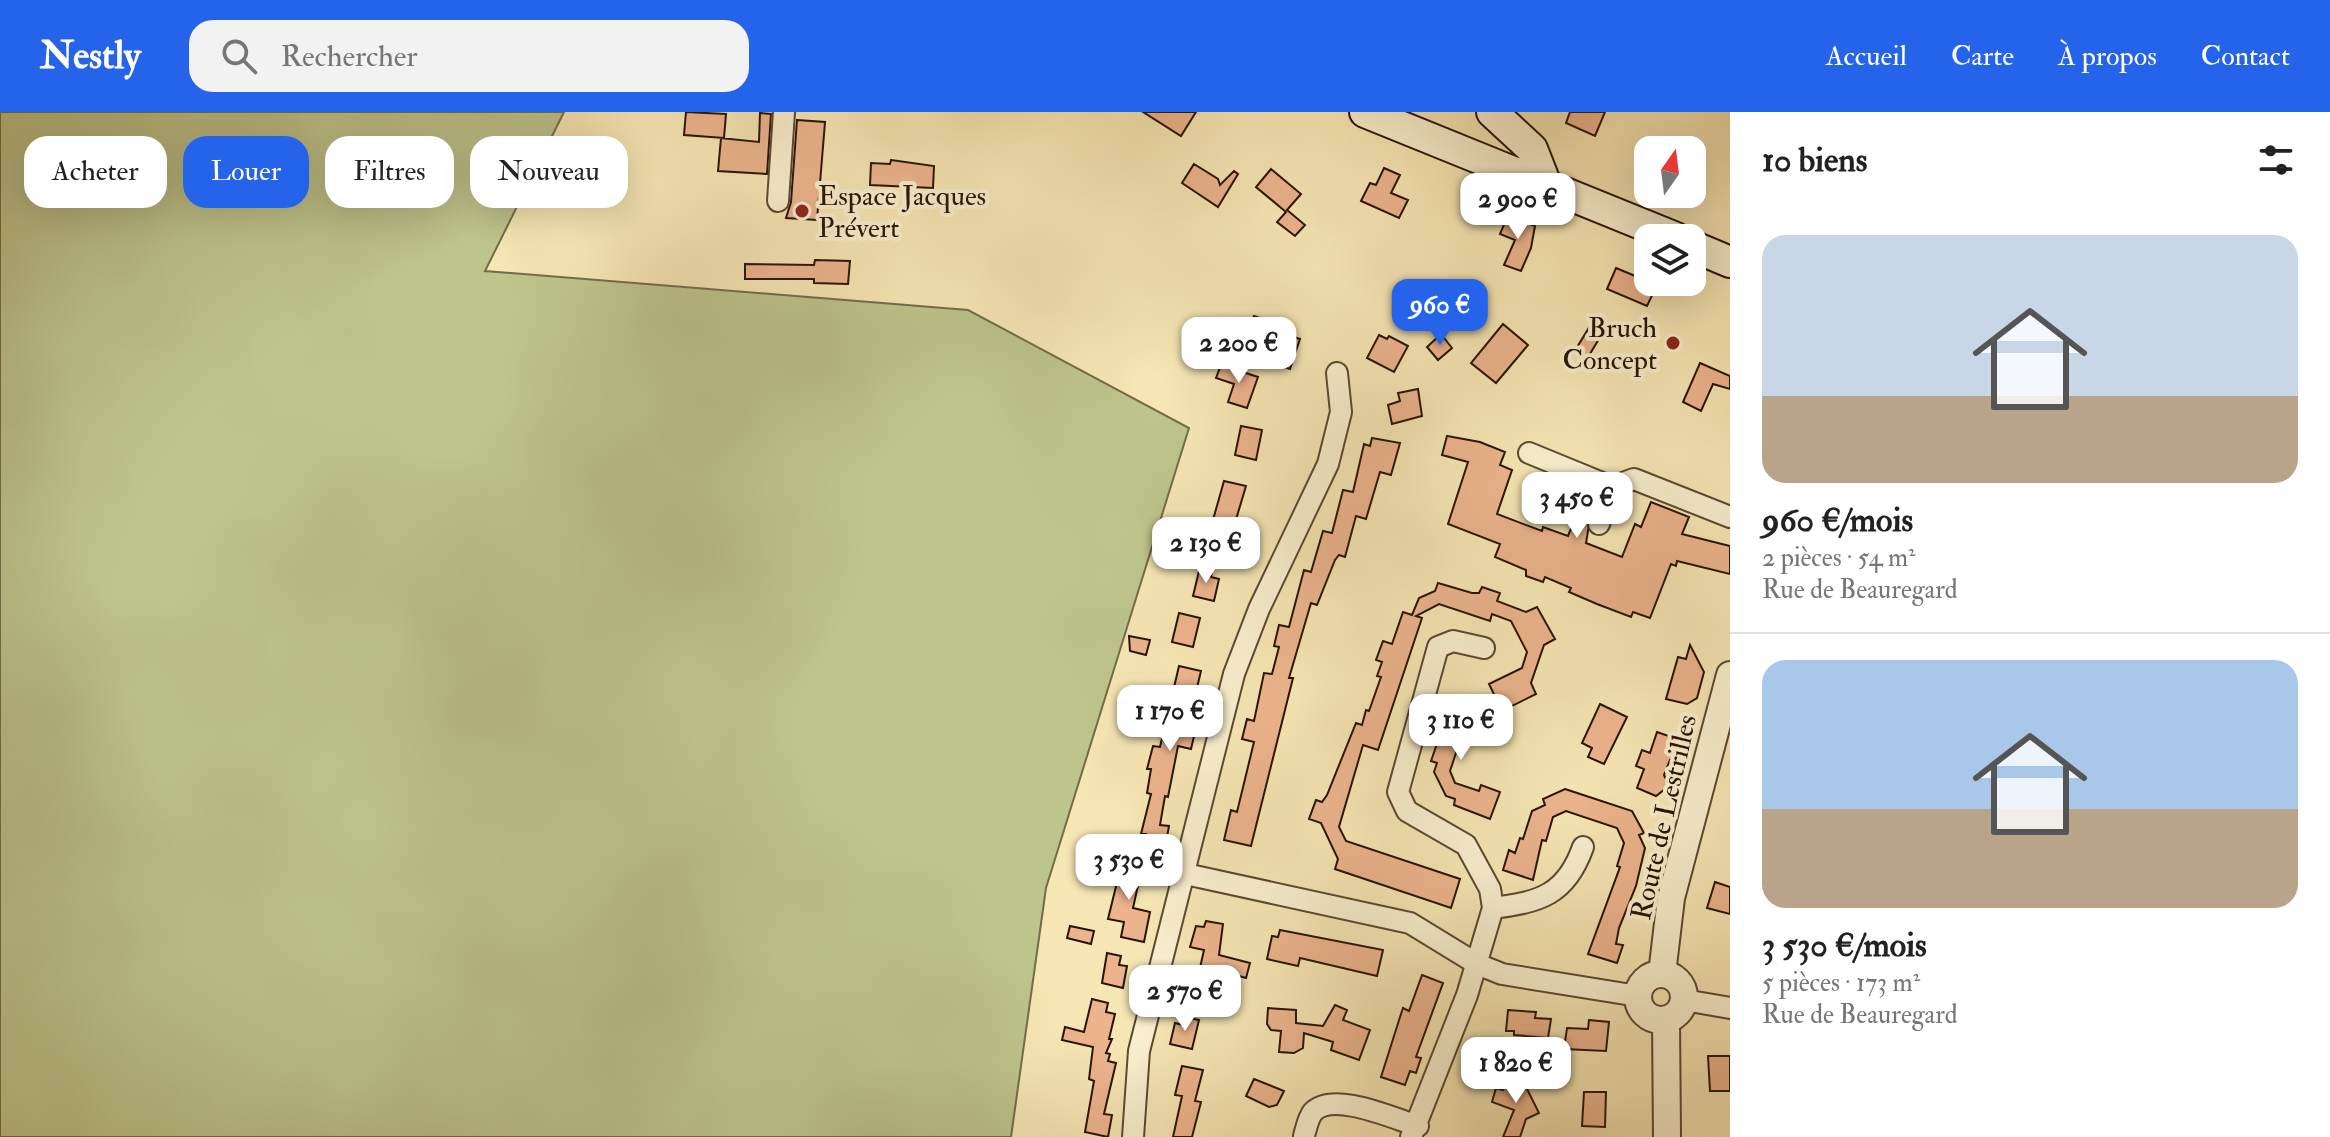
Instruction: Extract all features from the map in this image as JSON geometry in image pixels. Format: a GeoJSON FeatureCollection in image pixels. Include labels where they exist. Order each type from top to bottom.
{"type":"FeatureCollection","features":[{"type":"Feature","properties":{"kind":"main road"},"geometry":{"type":"LineString","coordinates":[[1365,112],[1642,224]]}},
{"type":"Feature","properties":{"kind":"main road"},"geometry":{"type":"LineString","coordinates":[[1492,112],[1532,149],[1546,185]]}},
{"type":"Feature","properties":{"kind":"main road"},"geometry":{"type":"LineString","coordinates":[[1706,252],[1730,262]]}},
{"type":"Feature","properties":{"kind":"street"},"geometry":{"type":"LineString","coordinates":[[778,201],[784,112]]}},
{"type":"Feature","properties":{"kind":"street"},"geometry":{"type":"LineString","coordinates":[[1133,1137],[1139,1051],[1181,873],[1234,674],[1259,609],[1328,464],[1341,412],[1337,373]]}},
{"type":"Feature","properties":{"kind":"street"},"geometry":{"type":"LineString","coordinates":[[1529,453],[1612,487],[1634,479],[1730,517]]}},
{"type":"Feature","properties":{"kind":"street"},"geometry":{"type":"LineString","coordinates":[[1599,524],[1612,487]]}},
{"type":"Feature","properties":{"kind":"street"},"geometry":{"type":"LineString","coordinates":[[1304,1136],[1310,1114],[1326,1103],[1345,1104],[1414,1131],[1477,964],[1493,908],[1490,889],[1466,845],[1407,811],[1398,792],[1438,647],[1453,641],[1484,648]]}},
{"type":"Feature","properties":{"kind":"street","name":"Route de Lestrilles"},"geometry":{"type":"LineString","coordinates":[[1662,974],[1671,898],[1730,675]]}},
{"type":"Feature","properties":{"kind":"street"},"geometry":{"type":"LineString","coordinates":[[1493,908],[1534,903],[1559,887],[1573,875],[1583,847]]}},
{"type":"Feature","properties":{"kind":"street"},"geometry":{"type":"LineString","coordinates":[[1181,873],[1410,923],[1477,964],[1502,974],[1638,996]]}},
{"type":"Feature","properties":{"kind":"street"},"geometry":{"type":"LineString","coordinates":[[1662,974],[1676,980],[1684,1000],[1680,1011],[1666,1020],[1649,1017],[1639,1004],[1638,996],[1648,978],[1662,974]]}},
{"type":"Feature","properties":{"kind":"street"},"geometry":{"type":"LineString","coordinates":[[1684,1000],[1730,1008]]}},
{"type":"Feature","properties":{"kind":"street"},"geometry":{"type":"LineString","coordinates":[[1666,1020],[1667,1137]]}},
{"type":"Feature","properties":{"kind":"green space"},"geometry":{"type":"Polygon","coordinates":[[[0,112],[564,112],[552,136],[470,136],[470,208],[516,208],[485,271],[968,310],[1189,428],[1046,888],[1011,1137],[0,1137],[0,112]]]}},
{"type":"Feature","properties":{"kind":"building"},"geometry":{"type":"Polygon","coordinates":[[[686,112],[726,114],[724,138],[684,135],[686,112]]]}},
{"type":"Feature","properties":{"kind":"building"},"geometry":{"type":"Polygon","coordinates":[[[1143,112],[1196,112],[1181,136],[1143,112]]]}},
{"type":"Feature","properties":{"kind":"building"},"geometry":{"type":"Polygon","coordinates":[[[1570,112],[1605,112],[1595,136],[1566,123],[1570,112]]]}},
{"type":"Feature","properties":{"kind":"building"},"geometry":{"type":"Polygon","coordinates":[[[760,113],[771,114],[767,174],[718,171],[721,138],[759,142],[760,113]]]}},
{"type":"Feature","properties":{"kind":"building"},"geometry":{"type":"Polygon","coordinates":[[[797,120],[825,122],[817,220],[786,218],[791,202],[797,120]]]}},
{"type":"Feature","properties":{"kind":"building"},"geometry":{"type":"Polygon","coordinates":[[[891,160],[934,166],[933,188],[870,185],[871,163],[890,164],[891,160]]]}},
{"type":"Feature","properties":{"kind":"building"},"geometry":{"type":"Polygon","coordinates":[[[1194,164],[1218,179],[1220,185],[1234,171],[1238,174],[1218,207],[1182,183],[1194,164]]]}},
{"type":"Feature","properties":{"kind":"building"},"geometry":{"type":"Polygon","coordinates":[[[1384,168],[1400,175],[1391,193],[1408,200],[1399,218],[1361,201],[1370,183],[1376,185],[1384,168]]]}},
{"type":"Feature","properties":{"kind":"building"},"geometry":{"type":"Polygon","coordinates":[[[1271,169],[1301,194],[1287,210],[1305,225],[1295,236],[1277,222],[1286,212],[1256,187],[1271,169]]]}},
{"type":"Feature","properties":{"kind":"building"},"geometry":{"type":"Polygon","coordinates":[[[1508,215],[1535,226],[1531,248],[1521,271],[1504,265],[1515,240],[1500,234],[1508,215]]]}},
{"type":"Feature","properties":{"kind":"building"},"geometry":{"type":"Polygon","coordinates":[[[815,260],[850,261],[848,284],[814,283],[814,279],[745,279],[745,264],[814,265],[815,260]]]}},
{"type":"Feature","properties":{"kind":"building"},"geometry":{"type":"Polygon","coordinates":[[[1616,268],[1634,275],[1634,296],[1652,296],[1647,306],[1607,289],[1616,268]]]}},
{"type":"Feature","properties":{"kind":"building"},"geometry":{"type":"Polygon","coordinates":[[[1254,316],[1277,324],[1275,331],[1300,339],[1290,369],[1265,360],[1272,339],[1248,332],[1254,316]]]}},
{"type":"Feature","properties":{"kind":"building"},"geometry":{"type":"Polygon","coordinates":[[[1593,321],[1605,329],[1588,357],[1576,349],[1593,321]]]}},
{"type":"Feature","properties":{"kind":"building"},"geometry":{"type":"Polygon","coordinates":[[[1503,324],[1528,345],[1496,383],[1471,363],[1503,324]]]}},
{"type":"Feature","properties":{"kind":"building"},"geometry":{"type":"Polygon","coordinates":[[[1441,334],[1452,348],[1438,360],[1427,347],[1441,334]]]}},
{"type":"Feature","properties":{"kind":"building"},"geometry":{"type":"Polygon","coordinates":[[[1379,335],[1387,339],[1389,336],[1408,346],[1394,372],[1367,358],[1379,335]]]}},
{"type":"Feature","properties":{"kind":"building"},"geometry":{"type":"Polygon","coordinates":[[[1700,363],[1730,376],[1730,389],[1713,384],[1701,411],[1683,402],[1700,363]]]}},
{"type":"Feature","properties":{"kind":"building"},"geometry":{"type":"Polygon","coordinates":[[[1221,365],[1258,377],[1247,408],[1228,402],[1234,384],[1216,378],[1221,365]]]}},
{"type":"Feature","properties":{"kind":"building"},"geometry":{"type":"Polygon","coordinates":[[[1418,389],[1422,416],[1392,424],[1388,405],[1400,401],[1398,393],[1418,389]]]}},
{"type":"Feature","properties":{"kind":"building"},"geometry":{"type":"Polygon","coordinates":[[[1241,426],[1262,430],[1256,460],[1235,455],[1241,426]]]}},
{"type":"Feature","properties":{"kind":"building"},"geometry":{"type":"Polygon","coordinates":[[[1447,436],[1480,442],[1505,452],[1500,465],[1512,470],[1497,514],[1542,531],[1543,527],[1568,536],[1582,502],[1592,506],[1586,543],[1622,557],[1635,524],[1641,527],[1651,502],[1689,517],[1682,534],[1730,546],[1730,574],[1677,561],[1676,566],[1671,564],[1650,618],[1633,612],[1631,617],[1597,604],[1545,577],[1543,582],[1526,576],[1526,570],[1495,557],[1500,544],[1448,524],[1468,462],[1442,455],[1447,436]]]}},
{"type":"Feature","properties":{"kind":"building"},"geometry":{"type":"Polygon","coordinates":[[[1372,438],[1400,443],[1391,475],[1380,472],[1366,519],[1356,516],[1345,557],[1339,555],[1335,560],[1317,605],[1311,603],[1289,678],[1293,678],[1251,846],[1224,840],[1231,810],[1237,812],[1254,742],[1242,739],[1247,719],[1254,721],[1264,673],[1272,674],[1279,647],[1274,646],[1279,625],[1289,627],[1304,570],[1311,572],[1323,531],[1332,533],[1343,490],[1353,492],[1364,444],[1370,446],[1372,438]]]}},
{"type":"Feature","properties":{"kind":"building"},"geometry":{"type":"Polygon","coordinates":[[[1224,481],[1246,486],[1226,553],[1205,548],[1224,481]]]}},
{"type":"Feature","properties":{"kind":"building"},"geometry":{"type":"Polygon","coordinates":[[[1200,567],[1212,570],[1211,577],[1219,579],[1214,601],[1193,596],[1200,567]]]}},
{"type":"Feature","properties":{"kind":"building"},"geometry":{"type":"Polygon","coordinates":[[[1438,583],[1472,593],[1479,593],[1482,587],[1500,593],[1497,601],[1526,612],[1537,607],[1555,639],[1544,645],[1531,683],[1536,694],[1502,711],[1489,684],[1522,668],[1527,652],[1511,621],[1492,614],[1490,621],[1439,604],[1416,616],[1422,618],[1378,750],[1363,745],[1339,827],[1346,841],[1460,879],[1451,908],[1335,869],[1338,859],[1321,823],[1309,819],[1316,800],[1322,802],[1327,795],[1356,723],[1362,725],[1366,710],[1369,711],[1381,677],[1377,676],[1382,662],[1376,660],[1383,641],[1392,644],[1403,612],[1412,615],[1419,598],[1435,591],[1438,583]]]}},
{"type":"Feature","properties":{"kind":"building"},"geometry":{"type":"Polygon","coordinates":[[[1179,613],[1200,618],[1193,647],[1172,642],[1179,613]]]}},
{"type":"Feature","properties":{"kind":"building"},"geometry":{"type":"Polygon","coordinates":[[[1129,636],[1150,640],[1146,655],[1130,651],[1129,636]]]}},
{"type":"Feature","properties":{"kind":"building"},"geometry":{"type":"Polygon","coordinates":[[[1690,645],[1704,672],[1697,698],[1687,704],[1666,699],[1678,657],[1686,659],[1690,645]]]}},
{"type":"Feature","properties":{"kind":"building"},"geometry":{"type":"Polygon","coordinates":[[[1179,666],[1201,671],[1190,717],[1198,719],[1191,749],[1178,746],[1168,797],[1165,796],[1160,825],[1169,826],[1165,848],[1144,844],[1146,834],[1141,834],[1151,794],[1147,793],[1151,769],[1147,769],[1153,746],[1160,747],[1179,666]]]}},
{"type":"Feature","properties":{"kind":"building"},"geometry":{"type":"Polygon","coordinates":[[[1452,700],[1481,709],[1475,727],[1469,725],[1464,739],[1461,738],[1450,771],[1455,783],[1479,791],[1481,785],[1500,792],[1490,819],[1454,805],[1455,799],[1446,796],[1434,772],[1437,763],[1431,761],[1452,700]]]}},
{"type":"Feature","properties":{"kind":"building"},"geometry":{"type":"Polygon","coordinates":[[[1600,704],[1627,717],[1604,764],[1588,757],[1592,748],[1582,743],[1600,704]]]}},
{"type":"Feature","properties":{"kind":"building"},"geometry":{"type":"Polygon","coordinates":[[[1657,732],[1677,739],[1680,755],[1670,760],[1664,775],[1669,786],[1656,796],[1637,788],[1644,769],[1636,766],[1642,750],[1650,753],[1657,732]]]}},
{"type":"Feature","properties":{"kind":"building"},"geometry":{"type":"Polygon","coordinates":[[[1565,789],[1632,811],[1644,833],[1639,835],[1645,848],[1636,886],[1619,928],[1616,944],[1623,945],[1617,963],[1588,954],[1620,867],[1617,866],[1624,843],[1617,828],[1566,811],[1553,817],[1546,841],[1542,840],[1533,880],[1503,870],[1509,850],[1515,853],[1520,838],[1523,839],[1532,811],[1545,805],[1543,799],[1565,789]]]}},
{"type":"Feature","properties":{"kind":"building"},"geometry":{"type":"Polygon","coordinates":[[[1123,858],[1143,863],[1133,908],[1150,912],[1144,942],[1121,937],[1124,922],[1108,919],[1123,858]]]}},
{"type":"Feature","properties":{"kind":"building"},"geometry":{"type":"Polygon","coordinates":[[[1715,882],[1730,887],[1730,914],[1707,908],[1715,882]]]}},
{"type":"Feature","properties":{"kind":"building"},"geometry":{"type":"Polygon","coordinates":[[[1206,921],[1223,924],[1219,955],[1250,963],[1246,978],[1228,973],[1220,1005],[1193,999],[1204,950],[1190,947],[1196,926],[1204,927],[1206,921]]]}},
{"type":"Feature","properties":{"kind":"building"},"geometry":{"type":"Polygon","coordinates":[[[1070,926],[1094,931],[1091,944],[1067,938],[1070,926]]]}},
{"type":"Feature","properties":{"kind":"building"},"geometry":{"type":"Polygon","coordinates":[[[1280,930],[1383,950],[1377,976],[1300,958],[1298,966],[1267,959],[1272,936],[1278,937],[1280,930]]]}},
{"type":"Feature","properties":{"kind":"building"},"geometry":{"type":"Polygon","coordinates":[[[1107,953],[1121,956],[1119,965],[1127,966],[1123,988],[1102,983],[1107,953]]]}},
{"type":"Feature","properties":{"kind":"building"},"geometry":{"type":"Polygon","coordinates":[[[1422,975],[1443,983],[1416,1057],[1421,1058],[1416,1073],[1410,1071],[1405,1085],[1381,1077],[1403,1008],[1409,1011],[1422,975]]]}},
{"type":"Feature","properties":{"kind":"building"},"geometry":{"type":"Polygon","coordinates":[[[1092,999],[1108,1003],[1106,1012],[1115,1014],[1109,1039],[1112,1039],[1106,1053],[1110,1054],[1108,1061],[1116,1063],[1104,1114],[1112,1115],[1108,1137],[1085,1132],[1094,1081],[1089,1079],[1093,1047],[1062,1040],[1065,1027],[1084,1032],[1092,999]]]}},
{"type":"Feature","properties":{"kind":"building"},"geometry":{"type":"Polygon","coordinates":[[[1335,1005],[1347,1010],[1343,1020],[1370,1030],[1359,1060],[1331,1050],[1333,1042],[1304,1033],[1303,1048],[1294,1053],[1279,1052],[1281,1031],[1271,1030],[1267,1024],[1268,1008],[1296,1010],[1296,1023],[1323,1026],[1335,1005]]]}},
{"type":"Feature","properties":{"kind":"building"},"geometry":{"type":"Polygon","coordinates":[[[1508,1010],[1536,1012],[1535,1018],[1551,1019],[1548,1038],[1514,1035],[1514,1031],[1506,1031],[1508,1010]]]}},
{"type":"Feature","properties":{"kind":"building"},"geometry":{"type":"Polygon","coordinates":[[[1185,1017],[1199,1020],[1192,1049],[1170,1044],[1175,1023],[1183,1025],[1185,1017]]]}},
{"type":"Feature","properties":{"kind":"building"},"geometry":{"type":"Polygon","coordinates":[[[1589,1020],[1609,1022],[1606,1051],[1564,1049],[1567,1028],[1588,1029],[1589,1020]]]}},
{"type":"Feature","properties":{"kind":"building"},"geometry":{"type":"Polygon","coordinates":[[[1708,1056],[1730,1056],[1730,1091],[1710,1091],[1708,1056]]]}},
{"type":"Feature","properties":{"kind":"building"},"geometry":{"type":"Polygon","coordinates":[[[1182,1066],[1203,1070],[1195,1101],[1201,1102],[1192,1137],[1173,1137],[1182,1096],[1175,1095],[1182,1066]]]}},
{"type":"Feature","properties":{"kind":"building"},"geometry":{"type":"Polygon","coordinates":[[[1511,1077],[1527,1083],[1526,1087],[1539,1113],[1526,1119],[1520,1137],[1503,1137],[1514,1110],[1492,1102],[1496,1088],[1503,1090],[1511,1077]]]}},
{"type":"Feature","properties":{"kind":"building"},"geometry":{"type":"Polygon","coordinates":[[[1254,1079],[1284,1091],[1277,1105],[1269,1107],[1246,1096],[1254,1079]]]}},
{"type":"Feature","properties":{"kind":"building"},"geometry":{"type":"Polygon","coordinates":[[[1584,1092],[1606,1092],[1605,1127],[1582,1126],[1584,1092]]]}},
{"type":"Feature","properties":{"kind":"place","name":"Espace Jacques Prévert"},"geometry":{"type":"Point","coordinates":[802,211]}},
{"type":"Feature","properties":{"kind":"place","name":"Bruch Concept"},"geometry":{"type":"Point","coordinates":[1673,343]}}]}
